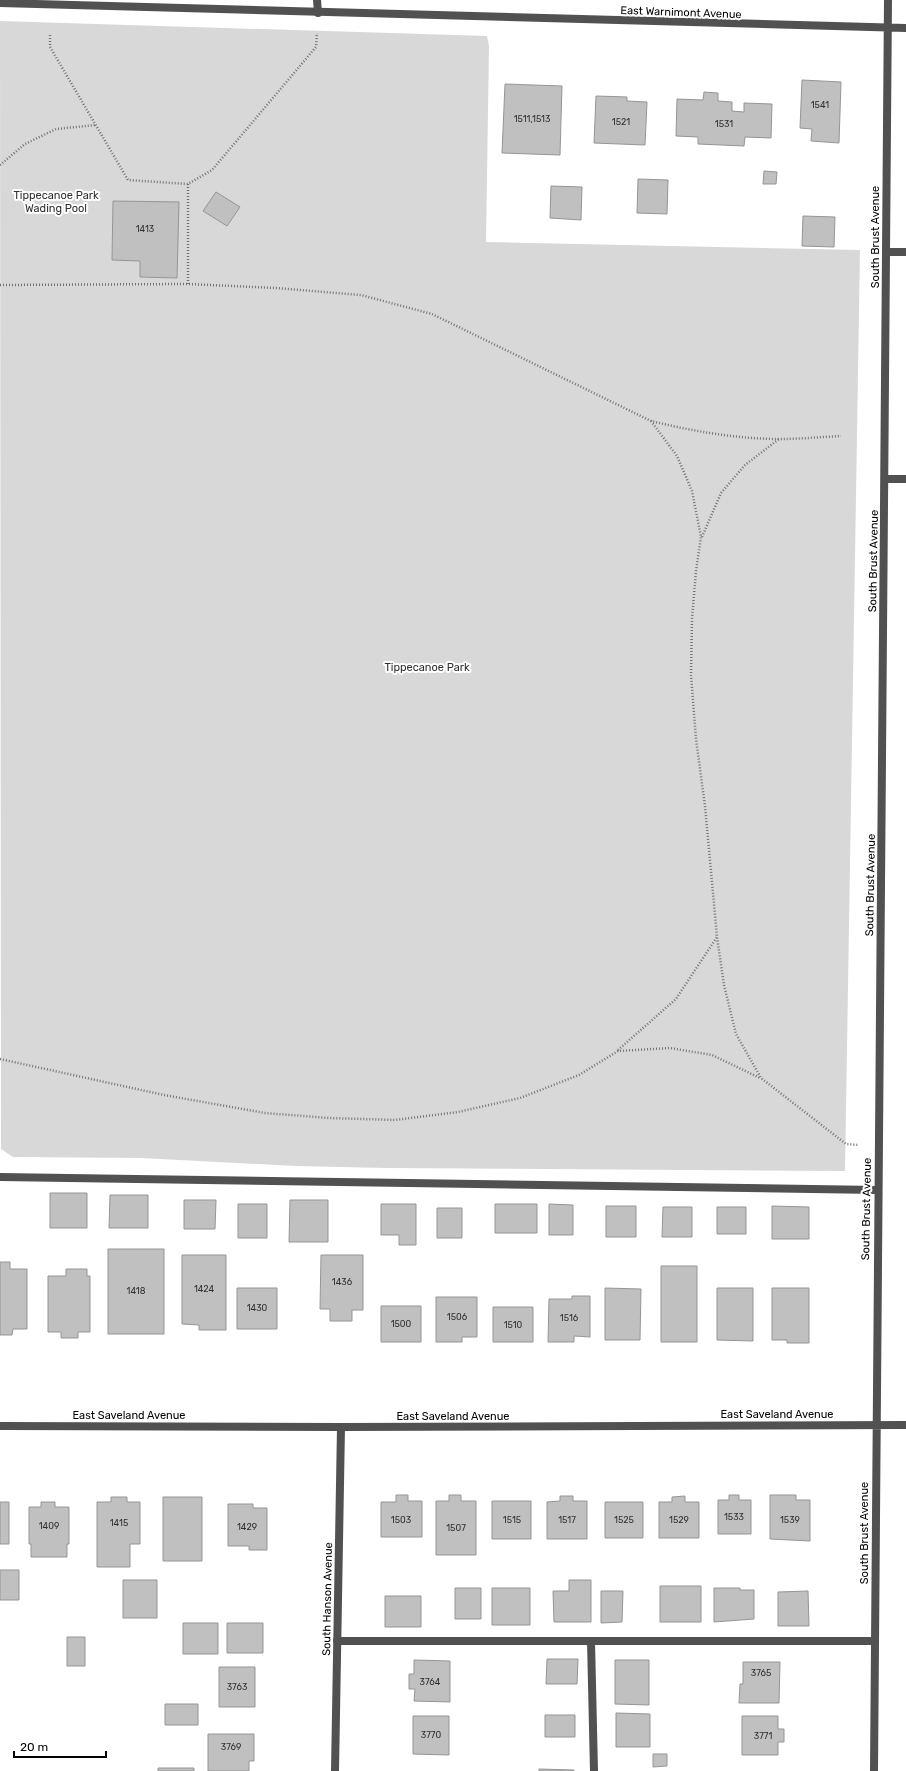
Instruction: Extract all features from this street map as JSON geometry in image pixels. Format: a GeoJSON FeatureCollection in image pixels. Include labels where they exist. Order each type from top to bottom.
{"type":"FeatureCollection","features":[{"type":"Feature","properties":{"kind":"street"},"geometry":{"type":"LineString","coordinates":[[317,0],[318,13]]}},
{"type":"Feature","properties":{"kind":"street","name":"South Brust Avenue"},"geometry":{"type":"LineString","coordinates":[[874,1771],[875,1425],[885,479],[888,0]]}},
{"type":"Feature","properties":{"kind":"street","name":"East Warnimont Avenue"},"geometry":{"type":"LineString","coordinates":[[0,3],[318,13],[906,28]]}},
{"type":"Feature","properties":{"kind":"street"},"geometry":{"type":"LineString","coordinates":[[886,252],[906,252]]}},
{"type":"Feature","properties":{"kind":"street"},"geometry":{"type":"LineString","coordinates":[[885,479],[906,479]]}},
{"type":"Feature","properties":{"kind":"street"},"geometry":{"type":"LineString","coordinates":[[0,1177],[878,1190]]}},
{"type":"Feature","properties":{"kind":"street","name":"East Saveland Avenue"},"geometry":{"type":"LineString","coordinates":[[0,1426],[340,1428],[906,1425]]}},
{"type":"Feature","properties":{"kind":"street","name":"South Hanson Avenue"},"geometry":{"type":"LineString","coordinates":[[335,1771],[340,1428]]}},
{"type":"Feature","properties":{"kind":"street"},"geometry":{"type":"LineString","coordinates":[[337,1641],[874,1641]]}},
{"type":"Feature","properties":{"kind":"street"},"geometry":{"type":"LineString","coordinates":[[591,1641],[594,1771]]}},
{"type":"Feature","properties":{"kind":"path"},"geometry":{"type":"LineString","coordinates":[[50,34],[50,47],[128,180],[188,184],[212,170],[316,47],[318,13]]}},
{"type":"Feature","properties":{"kind":"path"},"geometry":{"type":"LineString","coordinates":[[0,165],[25,144],[56,129],[96,125]]}},
{"type":"Feature","properties":{"kind":"path"},"geometry":{"type":"LineString","coordinates":[[188,184],[188,284]]}},
{"type":"Feature","properties":{"kind":"path"},"geometry":{"type":"LineString","coordinates":[[0,285],[188,284],[276,288],[362,295],[432,314],[650,421],[686,430],[779,439],[841,436]]}},
{"type":"Feature","properties":{"kind":"path"},"geometry":{"type":"LineString","coordinates":[[650,421],[677,456],[692,491],[701,537]]}},
{"type":"Feature","properties":{"kind":"path"},"geometry":{"type":"LineString","coordinates":[[761,1078],[736,1034],[724,985],[717,937],[705,806],[696,739],[691,675],[692,619],[696,571],[701,537],[721,493],[745,465],[779,439]]}},
{"type":"Feature","properties":{"kind":"path"},"geometry":{"type":"LineString","coordinates":[[0,1059],[164,1095],[265,1113],[329,1118],[395,1120],[458,1112],[520,1098],[579,1075],[618,1051],[676,999],[717,937]]}},
{"type":"Feature","properties":{"kind":"path"},"geometry":{"type":"LineString","coordinates":[[618,1051],[670,1048],[712,1055],[761,1078],[846,1144],[878,1147]]}},
{"type":"Feature","properties":{"kind":"green space","name":"Tippecanoe Park"},"geometry":{"type":"Polygon","coordinates":[[[0,21],[487,36],[489,46],[486,242],[860,250],[845,1171],[295,1166],[141,1158],[13,1157],[1,1149],[0,21]]]}},
{"type":"Feature","properties":{"kind":"building"},"geometry":{"type":"Polygon","coordinates":[[[802,80],[841,82],[839,143],[811,141],[812,129],[800,128],[802,80]]]}},
{"type":"Feature","properties":{"kind":"building"},"geometry":{"type":"Polygon","coordinates":[[[505,84],[562,86],[560,155],[502,153],[505,84]]]}},
{"type":"Feature","properties":{"kind":"building"},"geometry":{"type":"Polygon","coordinates":[[[704,92],[718,93],[718,101],[732,102],[732,111],[744,112],[744,103],[772,104],[771,138],[745,137],[744,146],[698,144],[698,137],[676,136],[677,99],[703,100],[704,92]]]}},
{"type":"Feature","properties":{"kind":"building"},"geometry":{"type":"Polygon","coordinates":[[[596,96],[627,97],[627,101],[647,102],[645,145],[594,143],[596,96]]]}},
{"type":"Feature","properties":{"kind":"building"},"geometry":{"type":"Polygon","coordinates":[[[764,171],[777,172],[776,184],[763,184],[764,171]]]}},
{"type":"Feature","properties":{"kind":"building"},"geometry":{"type":"Polygon","coordinates":[[[638,179],[668,180],[667,214],[637,213],[638,179]]]}},
{"type":"Feature","properties":{"kind":"building"},"geometry":{"type":"Polygon","coordinates":[[[551,186],[582,187],[581,220],[550,218],[551,186]]]}},
{"type":"Feature","properties":{"kind":"building"},"geometry":{"type":"Polygon","coordinates":[[[216,192],[240,207],[227,226],[203,211],[216,192]]]}},
{"type":"Feature","properties":{"kind":"building"},"geometry":{"type":"Polygon","coordinates":[[[113,201],[179,202],[177,278],[140,277],[140,261],[112,260],[113,201]]]}},
{"type":"Feature","properties":{"kind":"building"},"geometry":{"type":"Polygon","coordinates":[[[803,216],[835,217],[834,247],[802,246],[803,216]]]}},
{"type":"Feature","properties":{"kind":"building"},"geometry":{"type":"Polygon","coordinates":[[[50,1193],[87,1193],[87,1228],[50,1228],[50,1193]]]}},
{"type":"Feature","properties":{"kind":"building"},"geometry":{"type":"Polygon","coordinates":[[[110,1195],[148,1195],[148,1228],[109,1228],[110,1195]]]}},
{"type":"Feature","properties":{"kind":"building"},"geometry":{"type":"Polygon","coordinates":[[[184,1200],[216,1200],[215,1229],[184,1229],[184,1200]]]}},
{"type":"Feature","properties":{"kind":"building"},"geometry":{"type":"Polygon","coordinates":[[[290,1200],[328,1200],[328,1242],[289,1242],[290,1200]]]}},
{"type":"Feature","properties":{"kind":"building"},"geometry":{"type":"Polygon","coordinates":[[[238,1204],[267,1204],[267,1238],[238,1238],[238,1204]]]}},
{"type":"Feature","properties":{"kind":"building"},"geometry":{"type":"Polygon","coordinates":[[[381,1204],[416,1204],[416,1245],[399,1245],[399,1235],[381,1235],[381,1204]]]}},
{"type":"Feature","properties":{"kind":"building"},"geometry":{"type":"Polygon","coordinates":[[[495,1204],[537,1204],[537,1233],[495,1233],[495,1204]]]}},
{"type":"Feature","properties":{"kind":"building"},"geometry":{"type":"Polygon","coordinates":[[[549,1204],[573,1205],[573,1235],[549,1235],[549,1204]]]}},
{"type":"Feature","properties":{"kind":"building"},"geometry":{"type":"Polygon","coordinates":[[[606,1206],[636,1206],[636,1237],[606,1237],[606,1206]]]}},
{"type":"Feature","properties":{"kind":"building"},"geometry":{"type":"Polygon","coordinates":[[[772,1206],[809,1207],[809,1239],[772,1239],[772,1206]]]}},
{"type":"Feature","properties":{"kind":"building"},"geometry":{"type":"Polygon","coordinates":[[[663,1207],[692,1207],[692,1237],[662,1237],[663,1207]]]}},
{"type":"Feature","properties":{"kind":"building"},"geometry":{"type":"Polygon","coordinates":[[[717,1207],[746,1207],[746,1234],[717,1234],[717,1207]]]}},
{"type":"Feature","properties":{"kind":"building"},"geometry":{"type":"Polygon","coordinates":[[[437,1208],[462,1208],[462,1238],[437,1238],[437,1208]]]}},
{"type":"Feature","properties":{"kind":"building"},"geometry":{"type":"Polygon","coordinates":[[[108,1249],[164,1249],[164,1334],[108,1334],[108,1249]]]}},
{"type":"Feature","properties":{"kind":"building"},"geometry":{"type":"Polygon","coordinates":[[[182,1255],[226,1255],[226,1330],[199,1330],[199,1325],[182,1324],[182,1255]]]}},
{"type":"Feature","properties":{"kind":"building"},"geometry":{"type":"Polygon","coordinates":[[[321,1255],[363,1255],[363,1310],[352,1310],[352,1321],[330,1321],[330,1309],[320,1309],[321,1255]]]}},
{"type":"Feature","properties":{"kind":"building"},"geometry":{"type":"Polygon","coordinates":[[[0,1262],[10,1262],[10,1269],[27,1269],[27,1329],[13,1329],[12,1335],[0,1335],[0,1262]]]}},
{"type":"Feature","properties":{"kind":"building"},"geometry":{"type":"Polygon","coordinates":[[[661,1266],[697,1266],[697,1342],[661,1342],[661,1266]]]}},
{"type":"Feature","properties":{"kind":"building"},"geometry":{"type":"Polygon","coordinates":[[[66,1269],[87,1269],[87,1276],[90,1276],[90,1332],[78,1332],[78,1338],[61,1338],[61,1332],[48,1332],[48,1276],[66,1276],[66,1269]]]}},
{"type":"Feature","properties":{"kind":"building"},"geometry":{"type":"Polygon","coordinates":[[[237,1288],[277,1288],[277,1329],[237,1329],[237,1288]]]}},
{"type":"Feature","properties":{"kind":"building"},"geometry":{"type":"Polygon","coordinates":[[[605,1288],[641,1289],[640,1340],[605,1340],[605,1288]]]}},
{"type":"Feature","properties":{"kind":"building"},"geometry":{"type":"Polygon","coordinates":[[[717,1288],[753,1288],[753,1341],[717,1340],[717,1288]]]}},
{"type":"Feature","properties":{"kind":"building"},"geometry":{"type":"Polygon","coordinates":[[[772,1288],[809,1288],[809,1343],[787,1343],[787,1340],[772,1340],[772,1288]]]}},
{"type":"Feature","properties":{"kind":"building"},"geometry":{"type":"Polygon","coordinates":[[[572,1296],[590,1296],[590,1337],[574,1336],[574,1342],[548,1342],[549,1299],[572,1299],[572,1296]]]}},
{"type":"Feature","properties":{"kind":"building"},"geometry":{"type":"Polygon","coordinates":[[[436,1297],[477,1297],[477,1337],[462,1337],[462,1342],[436,1342],[436,1297]]]}},
{"type":"Feature","properties":{"kind":"building"},"geometry":{"type":"Polygon","coordinates":[[[381,1306],[421,1306],[421,1342],[381,1342],[381,1306]]]}},
{"type":"Feature","properties":{"kind":"building"},"geometry":{"type":"Polygon","coordinates":[[[493,1307],[533,1307],[533,1342],[493,1342],[493,1307]]]}},
{"type":"Feature","properties":{"kind":"building"},"geometry":{"type":"Polygon","coordinates":[[[396,1495],[408,1495],[408,1501],[422,1501],[422,1537],[381,1537],[381,1502],[396,1502],[396,1495]]]}},
{"type":"Feature","properties":{"kind":"building"},"geometry":{"type":"Polygon","coordinates":[[[449,1495],[461,1495],[461,1501],[476,1501],[476,1555],[436,1555],[436,1501],[449,1501],[449,1495]]]}},
{"type":"Feature","properties":{"kind":"building"},"geometry":{"type":"Polygon","coordinates":[[[729,1495],[739,1495],[739,1500],[751,1500],[751,1534],[718,1534],[718,1500],[729,1500],[729,1495]]]}},
{"type":"Feature","properties":{"kind":"building"},"geometry":{"type":"Polygon","coordinates":[[[770,1495],[796,1495],[796,1500],[810,1500],[810,1541],[770,1539],[770,1495]]]}},
{"type":"Feature","properties":{"kind":"building"},"geometry":{"type":"Polygon","coordinates":[[[560,1496],[573,1496],[573,1501],[587,1501],[587,1539],[547,1539],[547,1502],[560,1501],[560,1496]]]}},
{"type":"Feature","properties":{"kind":"building"},"geometry":{"type":"Polygon","coordinates":[[[685,1496],[685,1502],[699,1502],[699,1538],[659,1538],[659,1502],[672,1502],[672,1497],[685,1496]]]}},
{"type":"Feature","properties":{"kind":"building"},"geometry":{"type":"Polygon","coordinates":[[[111,1497],[127,1497],[127,1502],[140,1502],[140,1544],[130,1544],[130,1567],[97,1567],[97,1502],[111,1502],[111,1497]]]}},
{"type":"Feature","properties":{"kind":"building"},"geometry":{"type":"Polygon","coordinates":[[[163,1497],[202,1497],[202,1561],[163,1561],[163,1497]]]}},
{"type":"Feature","properties":{"kind":"building"},"geometry":{"type":"Polygon","coordinates":[[[492,1501],[531,1501],[531,1539],[492,1539],[492,1501]]]}},
{"type":"Feature","properties":{"kind":"building"},"geometry":{"type":"Polygon","coordinates":[[[0,1502],[9,1502],[9,1544],[0,1544],[0,1502]]]}},
{"type":"Feature","properties":{"kind":"building"},"geometry":{"type":"Polygon","coordinates":[[[41,1502],[55,1502],[55,1507],[69,1507],[69,1544],[67,1544],[67,1557],[31,1557],[31,1544],[29,1544],[29,1507],[41,1507],[41,1502]]]}},
{"type":"Feature","properties":{"kind":"building"},"geometry":{"type":"Polygon","coordinates":[[[605,1502],[643,1502],[643,1538],[605,1538],[605,1502]]]}},
{"type":"Feature","properties":{"kind":"building"},"geometry":{"type":"Polygon","coordinates":[[[228,1504],[253,1504],[253,1508],[267,1508],[267,1550],[249,1550],[249,1546],[228,1546],[228,1504]]]}},
{"type":"Feature","properties":{"kind":"building"},"geometry":{"type":"Polygon","coordinates":[[[0,1570],[19,1570],[19,1600],[0,1600],[0,1570]]]}},
{"type":"Feature","properties":{"kind":"building"},"geometry":{"type":"Polygon","coordinates":[[[123,1580],[157,1580],[157,1618],[123,1618],[123,1580]]]}},
{"type":"Feature","properties":{"kind":"building"},"geometry":{"type":"Polygon","coordinates":[[[569,1580],[591,1580],[591,1622],[554,1622],[553,1591],[569,1591],[569,1580]]]}},
{"type":"Feature","properties":{"kind":"building"},"geometry":{"type":"Polygon","coordinates":[[[660,1586],[701,1586],[701,1622],[660,1622],[660,1586]]]}},
{"type":"Feature","properties":{"kind":"building"},"geometry":{"type":"Polygon","coordinates":[[[455,1588],[481,1588],[481,1619],[455,1619],[455,1588]]]}},
{"type":"Feature","properties":{"kind":"building"},"geometry":{"type":"Polygon","coordinates":[[[492,1588],[530,1588],[530,1625],[492,1625],[492,1588]]]}},
{"type":"Feature","properties":{"kind":"building"},"geometry":{"type":"Polygon","coordinates":[[[714,1588],[740,1588],[740,1590],[754,1590],[754,1619],[714,1622],[714,1588]]]}},
{"type":"Feature","properties":{"kind":"building"},"geometry":{"type":"Polygon","coordinates":[[[601,1591],[623,1591],[622,1622],[601,1623],[601,1591]]]}},
{"type":"Feature","properties":{"kind":"building"},"geometry":{"type":"Polygon","coordinates":[[[808,1591],[809,1626],[778,1626],[778,1592],[808,1591]]]}},
{"type":"Feature","properties":{"kind":"building"},"geometry":{"type":"Polygon","coordinates":[[[385,1596],[421,1596],[421,1627],[385,1627],[385,1596]]]}},
{"type":"Feature","properties":{"kind":"building"},"geometry":{"type":"Polygon","coordinates":[[[183,1623],[218,1623],[218,1654],[183,1654],[183,1623]]]}},
{"type":"Feature","properties":{"kind":"building"},"geometry":{"type":"Polygon","coordinates":[[[227,1623],[263,1623],[263,1653],[227,1653],[227,1623]]]}},
{"type":"Feature","properties":{"kind":"building"},"geometry":{"type":"Polygon","coordinates":[[[67,1637],[85,1637],[85,1666],[67,1666],[67,1637]]]}},
{"type":"Feature","properties":{"kind":"building"},"geometry":{"type":"Polygon","coordinates":[[[547,1659],[578,1659],[577,1684],[546,1684],[547,1659]]]}},
{"type":"Feature","properties":{"kind":"building"},"geometry":{"type":"Polygon","coordinates":[[[414,1660],[450,1661],[450,1702],[414,1701],[415,1689],[409,1689],[409,1674],[414,1674],[414,1660]]]}},
{"type":"Feature","properties":{"kind":"building"},"geometry":{"type":"Polygon","coordinates":[[[615,1660],[649,1660],[649,1705],[615,1704],[615,1660]]]}},
{"type":"Feature","properties":{"kind":"building"},"geometry":{"type":"Polygon","coordinates":[[[743,1662],[780,1662],[779,1703],[739,1703],[740,1684],[743,1684],[743,1662]]]}},
{"type":"Feature","properties":{"kind":"building"},"geometry":{"type":"Polygon","coordinates":[[[219,1667],[255,1667],[255,1707],[219,1707],[219,1667]]]}},
{"type":"Feature","properties":{"kind":"building"},"geometry":{"type":"Polygon","coordinates":[[[165,1704],[198,1704],[198,1725],[165,1725],[165,1704]]]}},
{"type":"Feature","properties":{"kind":"building"},"geometry":{"type":"Polygon","coordinates":[[[616,1713],[650,1714],[650,1747],[616,1747],[616,1713]]]}},
{"type":"Feature","properties":{"kind":"building"},"geometry":{"type":"Polygon","coordinates":[[[545,1715],[575,1715],[575,1737],[545,1737],[545,1715]]]}},
{"type":"Feature","properties":{"kind":"building"},"geometry":{"type":"Polygon","coordinates":[[[413,1716],[449,1716],[449,1755],[413,1754],[413,1716]]]}},
{"type":"Feature","properties":{"kind":"building"},"geometry":{"type":"Polygon","coordinates":[[[742,1716],[778,1716],[778,1729],[784,1729],[784,1742],[778,1742],[778,1755],[742,1755],[742,1716]]]}},
{"type":"Feature","properties":{"kind":"building"},"geometry":{"type":"Polygon","coordinates":[[[208,1734],[254,1734],[254,1761],[249,1761],[249,1771],[208,1771],[208,1734]]]}},
{"type":"Feature","properties":{"kind":"building"},"geometry":{"type":"Polygon","coordinates":[[[653,1754],[667,1754],[667,1766],[653,1767],[653,1754]]]}},
{"type":"Feature","properties":{"kind":"building"},"geometry":{"type":"Polygon","coordinates":[[[158,1768],[194,1768],[194,1771],[158,1771],[158,1768]]]}},
{"type":"Feature","properties":{"kind":"building"},"geometry":{"type":"Polygon","coordinates":[[[539,1769],[574,1770],[574,1771],[539,1771],[539,1769]]]}},
{"type":"Feature","properties":{"kind":"park label","name":"Tippecanoe Park Wading Pool"},"geometry":{"type":"Point","coordinates":[56,201]}}]}
